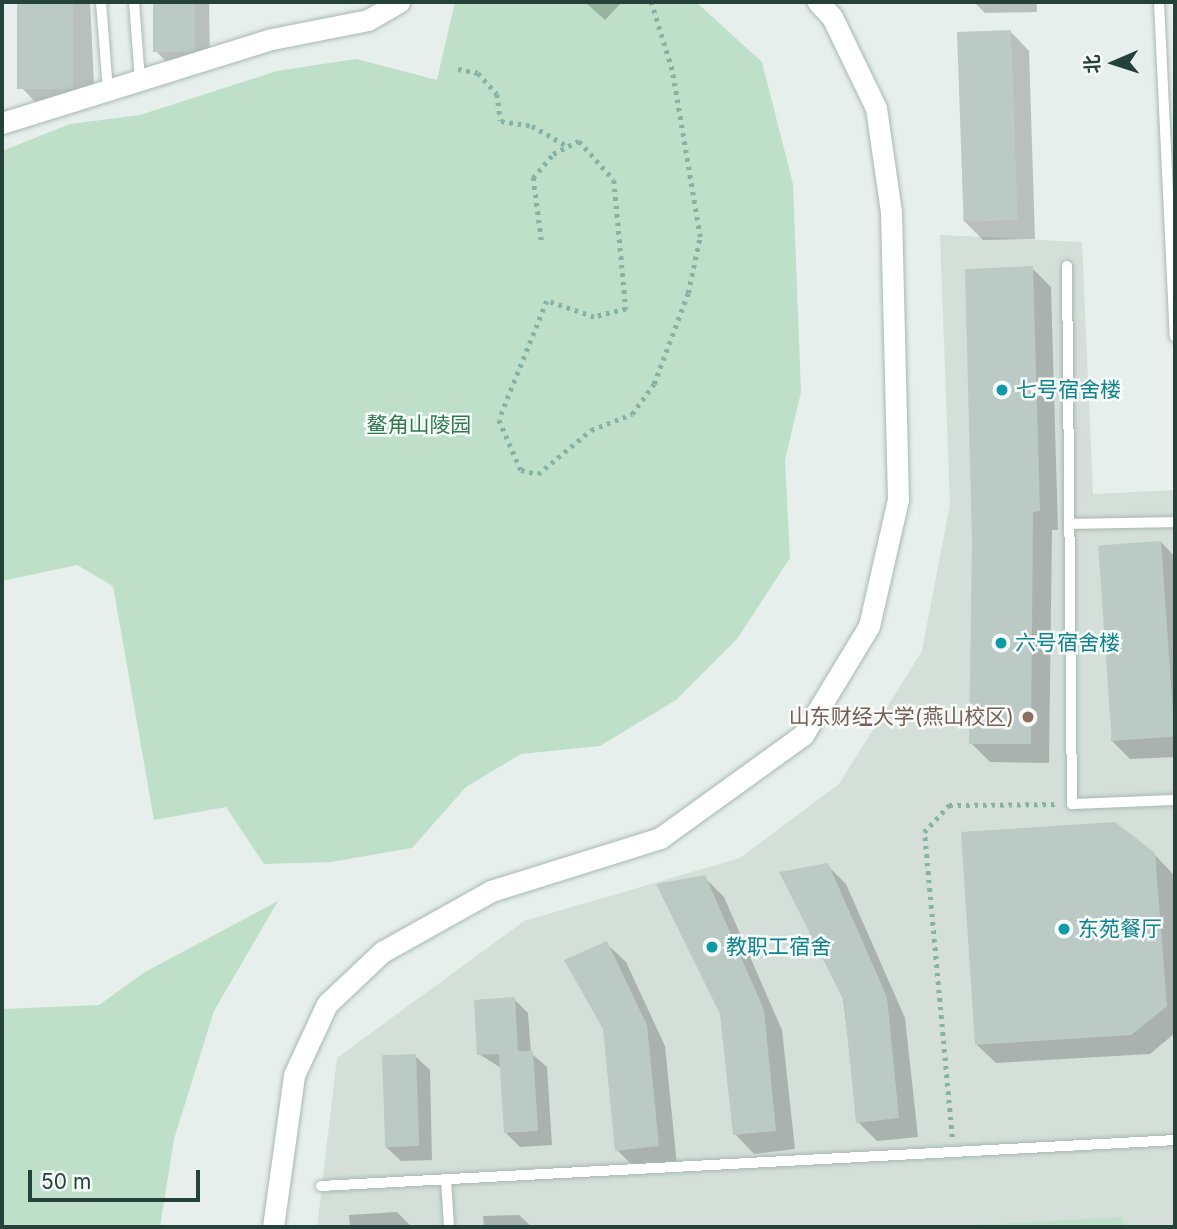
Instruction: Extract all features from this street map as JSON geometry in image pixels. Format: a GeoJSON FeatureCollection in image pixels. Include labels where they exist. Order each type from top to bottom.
{"type":"FeatureCollection","features":[{"type":"Feature","properties":{"kind":"street"},"geometry":{"type":"LineString","coordinates":[[2,123],[272,39],[368,20],[399,2]]}},
{"type":"Feature","properties":{"kind":"street"},"geometry":{"type":"LineString","coordinates":[[274,1227],[294,1076],[327,1004],[382,952],[491,891],[660,838],[803,734],[869,626],[898,499],[891,212],[876,108],[832,17],[818,2]]}},
{"type":"Feature","properties":{"kind":"lane"},"geometry":{"type":"LineString","coordinates":[[102,2],[108,90]]}},
{"type":"Feature","properties":{"kind":"lane"},"geometry":{"type":"LineString","coordinates":[[134,2],[140,80]]}},
{"type":"Feature","properties":{"kind":"lane"},"geometry":{"type":"LineString","coordinates":[[1159,2],[1163,68],[1170,99],[1175,337]]}},
{"type":"Feature","properties":{"kind":"lane"},"geometry":{"type":"LineString","coordinates":[[1067,266],[1072,804],[1175,800]]}},
{"type":"Feature","properties":{"kind":"lane"},"geometry":{"type":"LineString","coordinates":[[1070,524],[1175,522]]}},
{"type":"Feature","properties":{"kind":"lane"},"geometry":{"type":"LineString","coordinates":[[321,1185],[1175,1140]]}},
{"type":"Feature","properties":{"kind":"lane"},"geometry":{"type":"LineString","coordinates":[[446,1180],[449,1227]]}},
{"type":"Feature","properties":{"kind":"path"},"geometry":{"type":"LineString","coordinates":[[541,240],[533,178],[568,147],[579,141],[614,180],[626,309],[594,317],[547,301],[499,420],[521,470],[538,474],[591,430],[632,414],[654,384],[688,293],[700,237],[672,70],[651,2]]}},
{"type":"Feature","properties":{"kind":"path"},"geometry":{"type":"LineString","coordinates":[[458,69],[478,73],[497,94],[501,121],[532,126],[568,147]]}},
{"type":"Feature","properties":{"kind":"path"},"geometry":{"type":"LineString","coordinates":[[953,1152],[924,832],[949,805],[1072,804]]}},
{"type":"Feature","properties":{"kind":"shaded area","name":"山东财经大学(燕山校区)"},"geometry":{"type":"Polygon","coordinates":[[[940,235],[1082,242],[1093,494],[1175,490],[1175,1227],[317,1227],[337,1058],[524,921],[740,858],[839,784],[922,651],[950,504],[940,235]]]}},
{"type":"Feature","properties":{"kind":"green space","name":"鳌角山陵园"},"geometry":{"type":"Polygon","coordinates":[[[455,2],[696,2],[762,62],[793,184],[801,392],[785,460],[790,558],[737,639],[676,700],[600,746],[521,754],[466,787],[412,848],[331,862],[264,864],[226,807],[154,820],[113,586],[77,565],[2,581],[2,151],[70,124],[140,115],[277,71],[356,59],[437,80],[455,2]]]}},
{"type":"Feature","properties":{"kind":"green space"},"geometry":{"type":"Polygon","coordinates":[[[278,901],[214,1011],[174,1139],[160,1227],[2,1227],[2,1009],[99,1005],[145,972],[278,901]]]}},
{"type":"Feature","properties":{"kind":"green space"},"geometry":{"type":"Polygon","coordinates":[[[1123,1217],[1124,1227],[943,1227],[1123,1217]]]}},
{"type":"Feature","properties":{"kind":"building"},"geometry":{"type":"Polygon","coordinates":[[[17,2],[73,2],[73,89],[17,89],[17,2]]]}},
{"type":"Feature","properties":{"kind":"building"},"geometry":{"type":"Polygon","coordinates":[[[153,2],[195,2],[195,52],[153,52],[153,2]]]}},
{"type":"Feature","properties":{"kind":"building"},"geometry":{"type":"Polygon","coordinates":[[[1011,30],[1018,220],[964,222],[957,32],[1011,30]]]}},
{"type":"Feature","properties":{"kind":"building"},"geometry":{"type":"Polygon","coordinates":[[[1033,266],[1040,511],[1033,512],[1031,744],[969,744],[972,541],[965,269],[1033,266]]]}},
{"type":"Feature","properties":{"kind":"building"},"geometry":{"type":"Polygon","coordinates":[[[1161,541],[1175,737],[1112,741],[1098,545],[1161,541]]]}},
{"type":"Feature","properties":{"kind":"building","name":"东苑餐厅"},"geometry":{"type":"Polygon","coordinates":[[[1115,822],[1155,853],[1167,1006],[1131,1035],[975,1045],[961,832],[1115,822]]]}},
{"type":"Feature","properties":{"kind":"building","name":"教职工宿舍"},"geometry":{"type":"Polygon","coordinates":[[[828,863],[887,997],[899,1118],[856,1123],[844,1001],[779,872],[828,863]]]}},
{"type":"Feature","properties":{"kind":"building","name":"教职工宿舍"},"geometry":{"type":"Polygon","coordinates":[[[705,875],[764,1010],[776,1131],[733,1135],[720,1014],[656,884],[705,875]]]}},
{"type":"Feature","properties":{"kind":"building"},"geometry":{"type":"Polygon","coordinates":[[[607,941],[647,1025],[659,1146],[615,1151],[603,1029],[564,960],[607,941]]]}},
{"type":"Feature","properties":{"kind":"building"},"geometry":{"type":"Polygon","coordinates":[[[515,997],[518,1051],[533,1051],[538,1131],[504,1133],[499,1054],[477,1055],[474,1000],[515,997]]]}},
{"type":"Feature","properties":{"kind":"building"},"geometry":{"type":"Polygon","coordinates":[[[416,1054],[419,1146],[385,1147],[382,1055],[416,1054]]]}},
{"type":"Feature","properties":{"kind":"place","name":"七号宿舍楼"},"geometry":{"type":"Point","coordinates":[1002,390]}},
{"type":"Feature","properties":{"kind":"place","name":"六号宿舍楼"},"geometry":{"type":"Point","coordinates":[1001,643]}},
{"type":"Feature","properties":{"kind":"place","name":"山东财经大学(燕山校区)"},"geometry":{"type":"Point","coordinates":[1028,717]}},
{"type":"Feature","properties":{"kind":"place","name":"东苑餐厅"},"geometry":{"type":"Point","coordinates":[1064,929]}},
{"type":"Feature","properties":{"kind":"place","name":"教职工宿舍"},"geometry":{"type":"Point","coordinates":[712,947]}}]}
